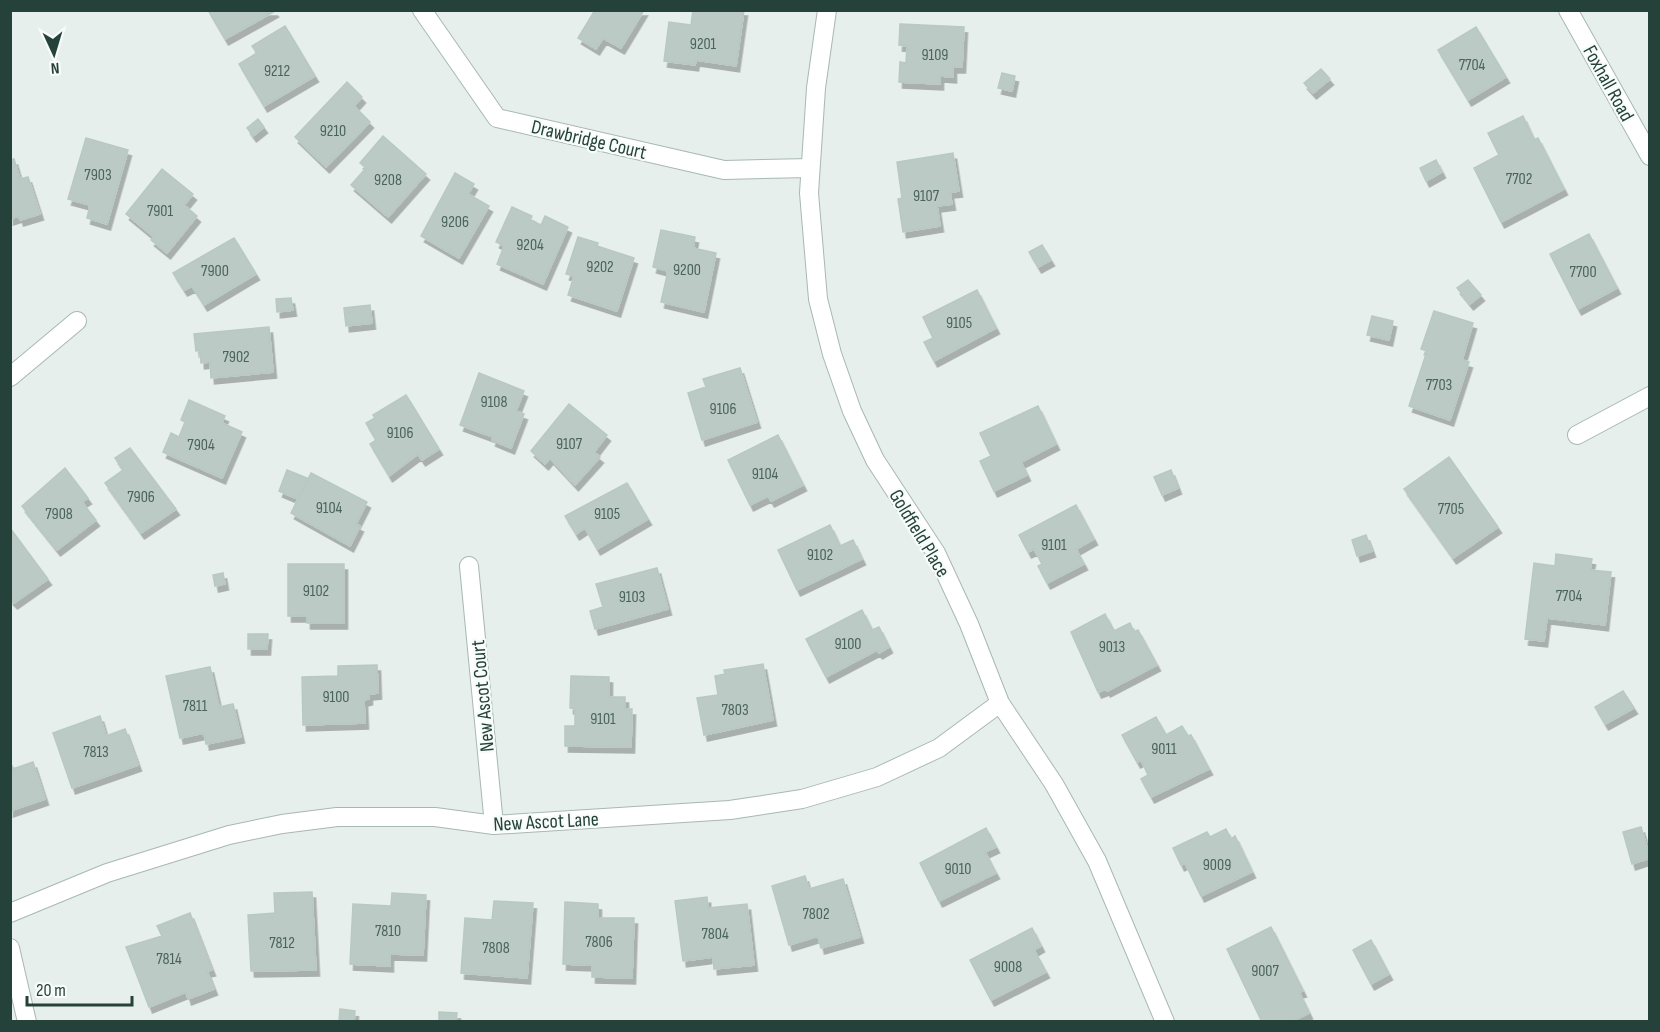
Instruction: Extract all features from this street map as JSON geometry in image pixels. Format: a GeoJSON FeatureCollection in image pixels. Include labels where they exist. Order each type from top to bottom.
{"type":"FeatureCollection","features":[{"type":"Feature","properties":{"kind":"street","name":"Drawbridge Court"},"geometry":{"type":"LineString","coordinates":[[422,10],[497,118],[724,170],[810,168]]}},
{"type":"Feature","properties":{"kind":"street","name":"Goldfield Place"},"geometry":{"type":"LineString","coordinates":[[827,10],[816,88],[810,168],[811,246],[818,299],[852,411],[875,460],[936,553],[969,624],[1000,703],[1054,784],[1097,861],[1165,1022]]}},
{"type":"Feature","properties":{"kind":"street","name":"Foxhall Road"},"geometry":{"type":"LineString","coordinates":[[1568,10],[1650,156]]}},
{"type":"Feature","properties":{"kind":"street"},"geometry":{"type":"LineString","coordinates":[[10,377],[77,321]]}},
{"type":"Feature","properties":{"kind":"street"},"geometry":{"type":"LineString","coordinates":[[1577,435],[1650,396]]}},
{"type":"Feature","properties":{"kind":"street","name":"New Ascot Court"},"geometry":{"type":"LineString","coordinates":[[470,566],[494,825]]}},
{"type":"Feature","properties":{"kind":"street","name":"New Ascot Lane"},"geometry":{"type":"LineString","coordinates":[[10,913],[106,873],[228,835],[282,824],[337,817],[435,817],[494,825],[730,810],[802,799],[877,777],[939,748],[1000,703]]}},
{"type":"Feature","properties":{"kind":"street"},"geometry":{"type":"LineString","coordinates":[[10,948],[27,1022]]}},
{"type":"Feature","properties":{"kind":"building"},"geometry":{"type":"Polygon","coordinates":[[[208,10],[274,10],[275,11],[225,39],[208,10]]]}},
{"type":"Feature","properties":{"kind":"building"},"geometry":{"type":"Polygon","coordinates":[[[595,10],[644,10],[621,48],[603,38],[596,49],[578,38],[595,10]]]}},
{"type":"Feature","properties":{"kind":"building"},"geometry":{"type":"Polygon","coordinates":[[[693,10],[744,10],[736,66],[696,60],[695,65],[664,61],[669,22],[691,25],[693,10]]]}},
{"type":"Feature","properties":{"kind":"building"},"geometry":{"type":"Polygon","coordinates":[[[900,24],[964,27],[962,67],[953,67],[953,77],[940,76],[940,84],[899,82],[900,62],[906,63],[907,46],[899,45],[900,24]]]}},
{"type":"Feature","properties":{"kind":"building"},"geometry":{"type":"Polygon","coordinates":[[[285,26],[315,76],[264,106],[239,64],[257,53],[252,46],[285,26]]]}},
{"type":"Feature","properties":{"kind":"building"},"geometry":{"type":"Polygon","coordinates":[[[1476,27],[1506,77],[1468,100],[1438,50],[1476,27]]]}},
{"type":"Feature","properties":{"kind":"building"},"geometry":{"type":"Polygon","coordinates":[[[1321,69],[1330,79],[1313,93],[1304,83],[1321,69]]]}},
{"type":"Feature","properties":{"kind":"building"},"geometry":{"type":"Polygon","coordinates":[[[1002,73],[1015,76],[1012,91],[998,88],[1002,73]]]}},
{"type":"Feature","properties":{"kind":"building"},"geometry":{"type":"Polygon","coordinates":[[[347,82],[362,97],[354,106],[370,122],[326,167],[295,137],[347,82]]]}},
{"type":"Feature","properties":{"kind":"building"},"geometry":{"type":"Polygon","coordinates":[[[1523,116],[1534,140],[1538,138],[1564,189],[1501,222],[1474,168],[1499,155],[1488,133],[1523,116]]]}},
{"type":"Feature","properties":{"kind":"building"},"geometry":{"type":"Polygon","coordinates":[[[258,119],[264,127],[253,136],[247,128],[258,119]]]}},
{"type":"Feature","properties":{"kind":"building"},"geometry":{"type":"Polygon","coordinates":[[[383,136],[426,174],[388,217],[351,185],[366,168],[360,163],[383,136]]]}},
{"type":"Feature","properties":{"kind":"building"},"geometry":{"type":"Polygon","coordinates":[[[86,138],[128,150],[107,224],[87,218],[90,205],[68,199],[86,138]]]}},
{"type":"Feature","properties":{"kind":"building"},"geometry":{"type":"Polygon","coordinates":[[[953,153],[959,191],[950,192],[952,204],[937,206],[940,226],[903,232],[898,199],[902,198],[897,162],[953,153]]]}},
{"type":"Feature","properties":{"kind":"building"},"geometry":{"type":"Polygon","coordinates":[[[14,159],[20,179],[28,177],[40,214],[20,220],[19,216],[10,219],[10,160],[14,159]]]}},
{"type":"Feature","properties":{"kind":"building"},"geometry":{"type":"Polygon","coordinates":[[[1436,160],[1442,172],[1426,181],[1420,168],[1436,160]]]}},
{"type":"Feature","properties":{"kind":"building"},"geometry":{"type":"Polygon","coordinates":[[[162,169],[193,194],[184,205],[197,216],[167,253],[151,240],[154,237],[126,214],[162,169]]]}},
{"type":"Feature","properties":{"kind":"building"},"geometry":{"type":"Polygon","coordinates":[[[455,173],[474,184],[468,194],[489,206],[459,258],[421,236],[455,173]]]}},
{"type":"Feature","properties":{"kind":"building"},"geometry":{"type":"Polygon","coordinates":[[[512,207],[532,216],[530,220],[541,225],[545,216],[568,227],[543,284],[497,264],[504,246],[496,242],[512,207]]]}},
{"type":"Feature","properties":{"kind":"building"},"geometry":{"type":"Polygon","coordinates":[[[661,230],[695,237],[693,248],[716,253],[704,312],[661,302],[668,271],[653,267],[661,230]]]}},
{"type":"Feature","properties":{"kind":"building"},"geometry":{"type":"Polygon","coordinates":[[[1589,234],[1617,288],[1578,309],[1550,254],[1589,234]]]}},
{"type":"Feature","properties":{"kind":"building"},"geometry":{"type":"Polygon","coordinates":[[[578,237],[634,258],[617,311],[568,295],[574,276],[566,274],[578,237]]]}},
{"type":"Feature","properties":{"kind":"building"},"geometry":{"type":"Polygon","coordinates":[[[234,238],[256,274],[204,305],[192,286],[184,290],[173,273],[234,238]]]}},
{"type":"Feature","properties":{"kind":"building"},"geometry":{"type":"Polygon","coordinates":[[[1042,245],[1051,260],[1038,267],[1029,252],[1042,245]]]}},
{"type":"Feature","properties":{"kind":"building"},"geometry":{"type":"Polygon","coordinates":[[[1468,280],[1481,295],[1470,304],[1457,288],[1468,280]]]}},
{"type":"Feature","properties":{"kind":"building"},"geometry":{"type":"Polygon","coordinates":[[[977,290],[996,328],[934,361],[924,342],[933,338],[923,317],[977,290]]]}},
{"type":"Feature","properties":{"kind":"building"},"geometry":{"type":"Polygon","coordinates":[[[291,298],[293,310],[277,312],[276,299],[291,298]]]}},
{"type":"Feature","properties":{"kind":"building"},"geometry":{"type":"Polygon","coordinates":[[[370,305],[372,323],[346,326],[344,308],[370,305]]]}},
{"type":"Feature","properties":{"kind":"building"},"geometry":{"type":"Polygon","coordinates":[[[1434,311],[1473,323],[1462,360],[1469,362],[1450,420],[1409,406],[1427,351],[1421,349],[1434,311]]]}},
{"type":"Feature","properties":{"kind":"building"},"geometry":{"type":"Polygon","coordinates":[[[1372,316],[1393,321],[1389,340],[1367,335],[1372,316]]]}},
{"type":"Feature","properties":{"kind":"building"},"geometry":{"type":"Polygon","coordinates":[[[269,327],[273,372],[211,378],[210,362],[201,363],[200,350],[196,351],[194,334],[269,327]]]}},
{"type":"Feature","properties":{"kind":"building"},"geometry":{"type":"Polygon","coordinates":[[[740,368],[757,422],[702,440],[688,393],[706,387],[703,379],[740,368]]]}},
{"type":"Feature","properties":{"kind":"building"},"geometry":{"type":"Polygon","coordinates":[[[479,373],[524,391],[516,411],[524,414],[511,448],[492,440],[493,437],[460,425],[479,373]]]}},
{"type":"Feature","properties":{"kind":"building"},"geometry":{"type":"Polygon","coordinates":[[[406,395],[439,449],[422,460],[418,454],[389,476],[370,444],[376,440],[366,423],[375,418],[373,415],[406,395]]]}},
{"type":"Feature","properties":{"kind":"building"},"geometry":{"type":"Polygon","coordinates":[[[189,400],[225,416],[222,423],[242,432],[222,478],[163,452],[171,433],[179,437],[185,422],[181,420],[189,400]]]}},
{"type":"Feature","properties":{"kind":"building"},"geometry":{"type":"Polygon","coordinates":[[[569,404],[607,435],[594,452],[600,457],[575,485],[550,458],[545,464],[531,451],[569,404]]]}},
{"type":"Feature","properties":{"kind":"building"},"geometry":{"type":"Polygon","coordinates":[[[1038,406],[1056,444],[1021,462],[1027,475],[994,491],[980,461],[991,456],[980,433],[1038,406]]]}},
{"type":"Feature","properties":{"kind":"building"},"geometry":{"type":"Polygon","coordinates":[[[778,435],[803,485],[771,501],[768,496],[750,505],[728,460],[778,435]]]}},
{"type":"Feature","properties":{"kind":"building"},"geometry":{"type":"Polygon","coordinates":[[[130,448],[176,509],[141,533],[105,483],[123,470],[115,458],[130,448]]]}},
{"type":"Feature","properties":{"kind":"building"},"geometry":{"type":"Polygon","coordinates":[[[1449,457],[1498,527],[1453,558],[1404,489],[1449,457]]]}},
{"type":"Feature","properties":{"kind":"building"},"geometry":{"type":"Polygon","coordinates":[[[65,468],[88,498],[82,502],[96,520],[57,550],[22,506],[65,468]]]}},
{"type":"Feature","properties":{"kind":"building"},"geometry":{"type":"Polygon","coordinates":[[[287,470],[309,479],[298,499],[279,491],[287,470]]]}},
{"type":"Feature","properties":{"kind":"building"},"geometry":{"type":"Polygon","coordinates":[[[1171,470],[1178,488],[1162,495],[1154,477],[1171,470]]]}},
{"type":"Feature","properties":{"kind":"building"},"geometry":{"type":"Polygon","coordinates":[[[311,473],[367,502],[356,524],[360,526],[350,546],[291,513],[311,473]]]}},
{"type":"Feature","properties":{"kind":"building"},"geometry":{"type":"Polygon","coordinates":[[[627,483],[648,519],[597,549],[585,528],[576,534],[565,516],[627,483]]]}},
{"type":"Feature","properties":{"kind":"building"},"geometry":{"type":"Polygon","coordinates":[[[1076,505],[1094,539],[1076,549],[1084,564],[1047,583],[1038,566],[1042,564],[1034,549],[1028,552],[1019,535],[1076,505]]]}},
{"type":"Feature","properties":{"kind":"building"},"geometry":{"type":"Polygon","coordinates":[[[830,525],[840,546],[853,540],[862,559],[797,590],[778,550],[830,525]]]}},
{"type":"Feature","properties":{"kind":"building"},"geometry":{"type":"Polygon","coordinates":[[[10,528],[48,579],[14,603],[10,599],[10,528]]]}},
{"type":"Feature","properties":{"kind":"building"},"geometry":{"type":"Polygon","coordinates":[[[1366,535],[1372,551],[1357,556],[1352,540],[1366,535]]]}},
{"type":"Feature","properties":{"kind":"building"},"geometry":{"type":"Polygon","coordinates":[[[1556,554],[1592,559],[1590,570],[1611,572],[1605,625],[1547,618],[1544,641],[1525,639],[1534,563],[1555,566],[1556,554]]]}},
{"type":"Feature","properties":{"kind":"building"},"geometry":{"type":"Polygon","coordinates":[[[288,564],[344,564],[344,623],[307,623],[307,616],[288,616],[288,564]]]}},
{"type":"Feature","properties":{"kind":"building"},"geometry":{"type":"Polygon","coordinates":[[[657,568],[668,609],[595,629],[590,611],[603,607],[596,584],[657,568]]]}},
{"type":"Feature","properties":{"kind":"building"},"geometry":{"type":"Polygon","coordinates":[[[223,573],[225,584],[215,586],[213,575],[223,573]]]}},
{"type":"Feature","properties":{"kind":"building"},"geometry":{"type":"Polygon","coordinates":[[[862,610],[872,630],[879,627],[889,647],[879,653],[877,650],[826,677],[806,639],[862,610]]]}},
{"type":"Feature","properties":{"kind":"building"},"geometry":{"type":"Polygon","coordinates":[[[1105,614],[1114,631],[1130,623],[1134,632],[1138,630],[1157,665],[1107,691],[1106,689],[1098,692],[1071,632],[1105,614]]]}},
{"type":"Feature","properties":{"kind":"building"},"geometry":{"type":"Polygon","coordinates":[[[248,634],[268,634],[267,649],[248,649],[248,634]]]}},
{"type":"Feature","properties":{"kind":"building"},"geometry":{"type":"Polygon","coordinates":[[[763,664],[773,720],[704,735],[697,698],[718,695],[715,676],[725,674],[724,670],[763,664]]]}},
{"type":"Feature","properties":{"kind":"building"},"geometry":{"type":"Polygon","coordinates":[[[377,665],[378,693],[369,694],[369,699],[364,700],[365,723],[303,725],[302,677],[338,676],[338,666],[377,665]]]}},
{"type":"Feature","properties":{"kind":"building"},"geometry":{"type":"Polygon","coordinates":[[[210,667],[219,707],[233,704],[241,737],[206,744],[204,733],[180,738],[166,676],[210,667]]]}},
{"type":"Feature","properties":{"kind":"building"},"geometry":{"type":"Polygon","coordinates":[[[571,676],[609,677],[609,697],[625,697],[625,709],[632,709],[631,747],[565,746],[565,726],[575,726],[575,709],[570,708],[571,676]]]}},
{"type":"Feature","properties":{"kind":"building"},"geometry":{"type":"Polygon","coordinates":[[[1623,691],[1634,708],[1605,724],[1595,707],[1623,691]]]}},
{"type":"Feature","properties":{"kind":"building"},"geometry":{"type":"Polygon","coordinates":[[[100,716],[106,736],[125,729],[138,765],[72,788],[53,733],[100,716]]]}},
{"type":"Feature","properties":{"kind":"building"},"geometry":{"type":"Polygon","coordinates":[[[1156,717],[1166,735],[1182,726],[1188,736],[1191,735],[1209,769],[1151,797],[1141,779],[1148,775],[1141,760],[1137,762],[1122,735],[1156,717]]]}},
{"type":"Feature","properties":{"kind":"building"},"geometry":{"type":"Polygon","coordinates":[[[10,761],[13,769],[33,762],[45,799],[10,811],[10,761]]]}},
{"type":"Feature","properties":{"kind":"building"},"geometry":{"type":"Polygon","coordinates":[[[1641,827],[1650,858],[1632,864],[1623,832],[1641,827]]]}},
{"type":"Feature","properties":{"kind":"building"},"geometry":{"type":"Polygon","coordinates":[[[986,828],[996,847],[985,852],[996,873],[939,901],[920,863],[986,828]]]}},
{"type":"Feature","properties":{"kind":"building"},"geometry":{"type":"Polygon","coordinates":[[[1226,829],[1231,839],[1235,836],[1252,872],[1201,896],[1185,863],[1181,865],[1173,848],[1207,832],[1210,837],[1226,829]]]}},
{"type":"Feature","properties":{"kind":"building"},"geometry":{"type":"Polygon","coordinates":[[[805,876],[809,889],[843,879],[860,937],[821,948],[818,936],[789,945],[772,886],[805,876]]]}},
{"type":"Feature","properties":{"kind":"building"},"geometry":{"type":"Polygon","coordinates":[[[312,892],[316,970],[251,971],[248,915],[275,913],[274,893],[312,892]]]}},
{"type":"Feature","properties":{"kind":"building"},"geometry":{"type":"Polygon","coordinates":[[[392,893],[426,895],[423,955],[390,954],[390,966],[350,964],[353,904],[391,906],[392,893]]]}},
{"type":"Feature","properties":{"kind":"building"},"geometry":{"type":"Polygon","coordinates":[[[707,897],[708,908],[747,904],[754,965],[714,969],[713,957],[683,961],[675,901],[707,897]]]}},
{"type":"Feature","properties":{"kind":"building"},"geometry":{"type":"Polygon","coordinates":[[[494,901],[533,903],[527,978],[461,973],[465,918],[492,920],[494,901]]]}},
{"type":"Feature","properties":{"kind":"building"},"geometry":{"type":"Polygon","coordinates":[[[565,902],[598,904],[598,918],[634,918],[632,978],[592,977],[592,965],[563,964],[565,902]]]}},
{"type":"Feature","properties":{"kind":"building"},"geometry":{"type":"Polygon","coordinates":[[[190,913],[212,970],[207,971],[214,989],[188,999],[186,992],[149,1007],[126,947],[162,936],[157,926],[190,913]]]}},
{"type":"Feature","properties":{"kind":"building"},"geometry":{"type":"Polygon","coordinates":[[[1271,927],[1303,991],[1299,992],[1309,1013],[1291,1022],[1262,1022],[1227,949],[1271,927]]]}},
{"type":"Feature","properties":{"kind":"building"},"geometry":{"type":"Polygon","coordinates":[[[1032,928],[1041,946],[1034,950],[1046,972],[991,1000],[970,960],[1032,928]]]}},
{"type":"Feature","properties":{"kind":"building"},"geometry":{"type":"Polygon","coordinates":[[[1371,940],[1389,974],[1371,984],[1353,950],[1371,940]]]}},
{"type":"Feature","properties":{"kind":"building"},"geometry":{"type":"Polygon","coordinates":[[[340,1009],[355,1011],[354,1022],[339,1022],[340,1009]]]}},
{"type":"Feature","properties":{"kind":"building"},"geometry":{"type":"Polygon","coordinates":[[[439,1012],[457,1013],[456,1022],[439,1022],[439,1012]]]}}]}
